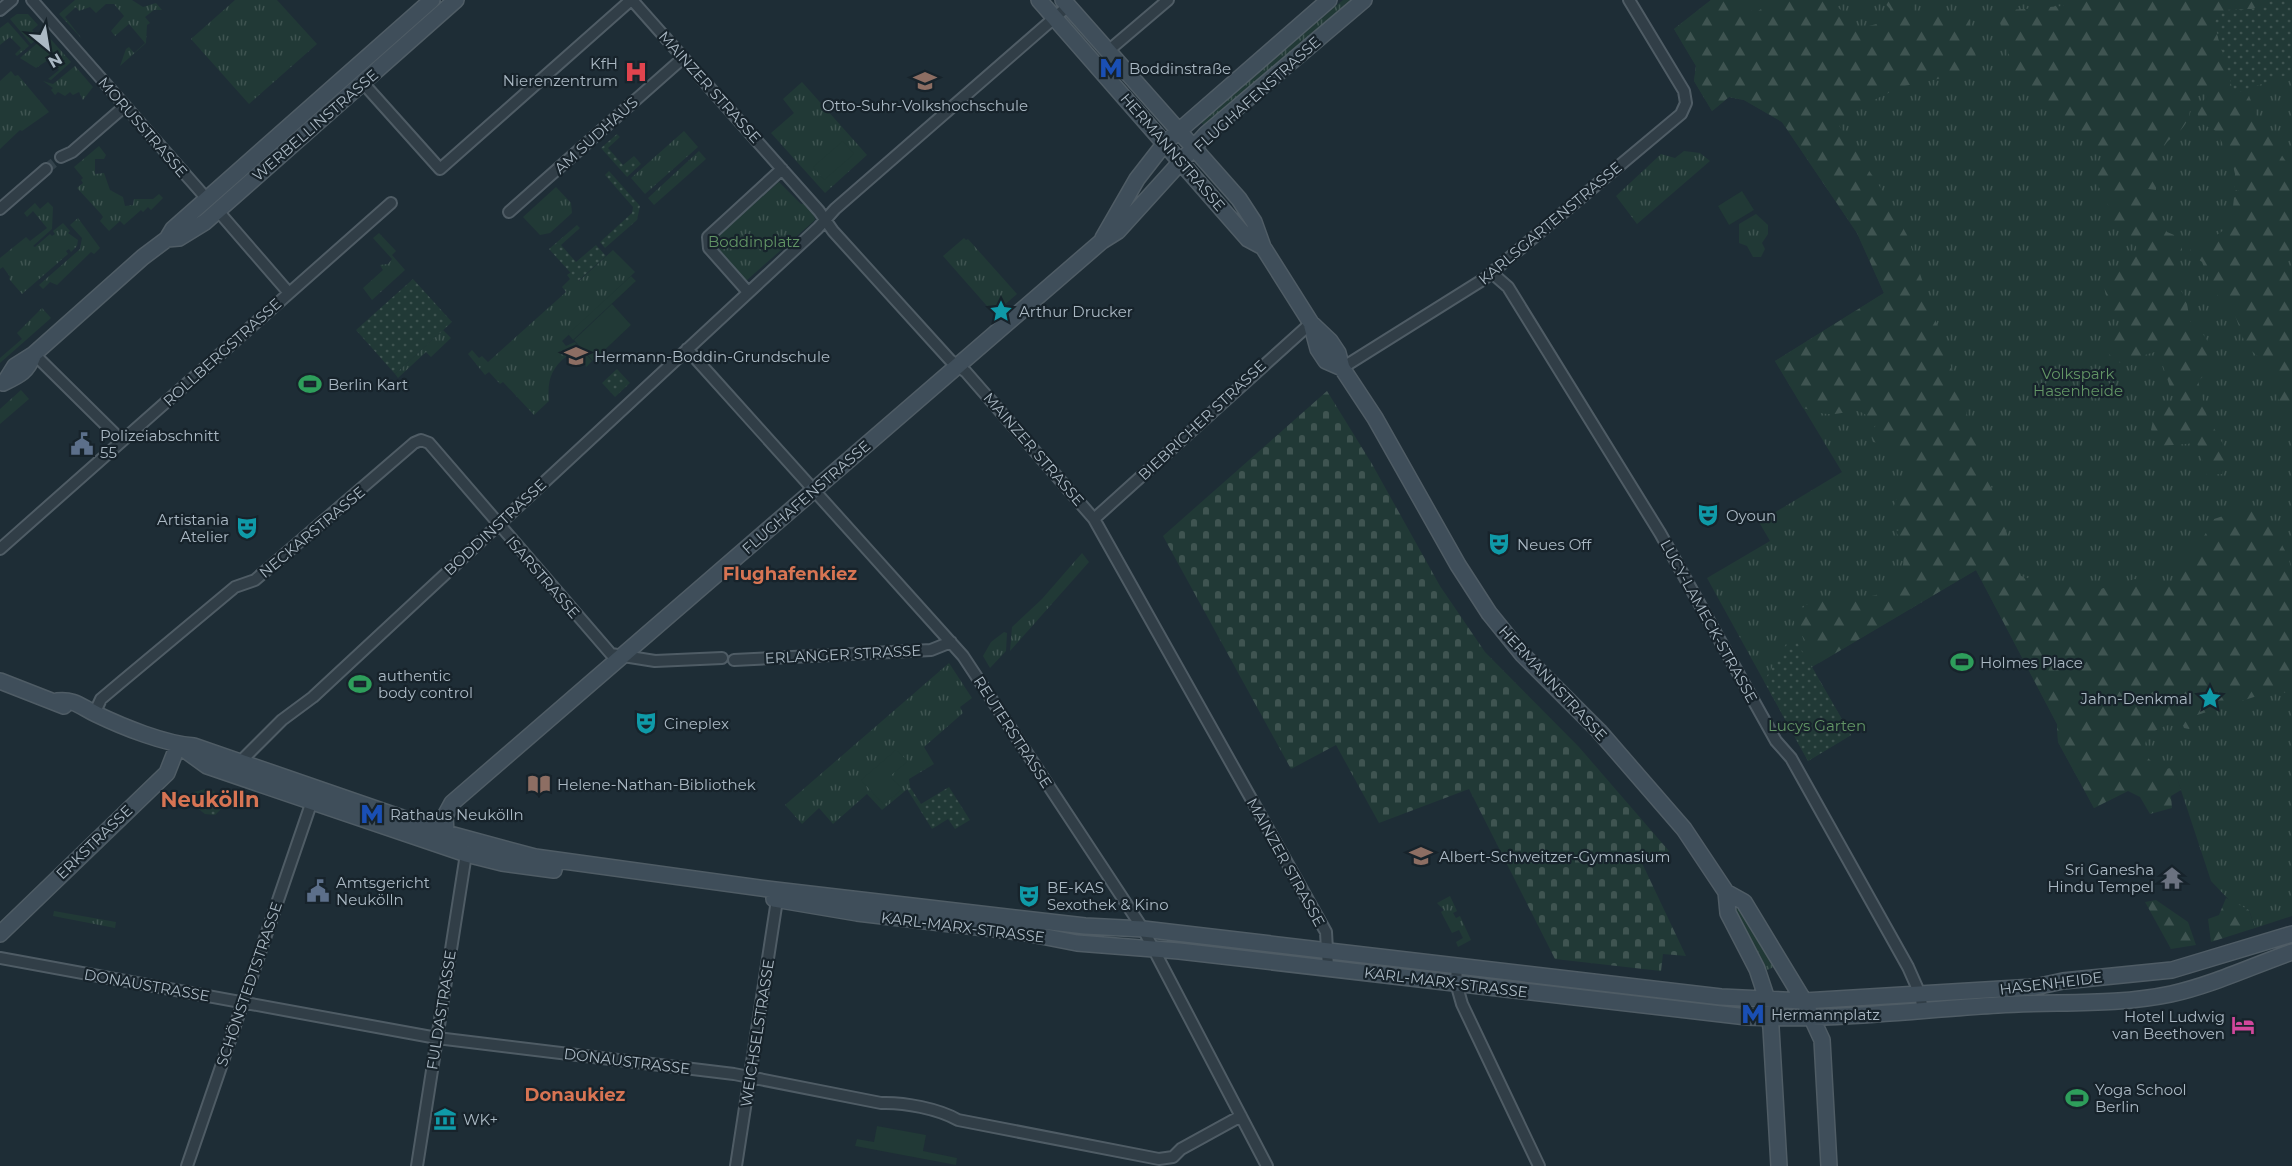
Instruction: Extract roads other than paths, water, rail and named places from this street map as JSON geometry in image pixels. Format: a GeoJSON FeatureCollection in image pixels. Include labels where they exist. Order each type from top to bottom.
{"type":"FeatureCollection","features":[{"type":"Feature","properties":{"kind":"main road","name":"WERBELLINSTRASSE"},"geometry":{"type":"LineString","coordinates":[[2,384],[19,377],[29,368],[34,354],[143,256],[167,239],[179,238],[355,69],[432,0]]}},
{"type":"Feature","properties":{"kind":"main road","name":"WERBELLINSTRASSE"},"geometry":{"type":"LineString","coordinates":[[212,205],[365,82],[456,0]]}},
{"type":"Feature","properties":{"kind":"main road","name":"HERMANNSTRASSE"},"geometry":{"type":"LineString","coordinates":[[1040,0],[1248,239],[1263,247]]}},
{"type":"Feature","properties":{"kind":"main road","name":"FLUGHAFENSTRASSE"},"geometry":{"type":"LineString","coordinates":[[1102,241],[1131,188],[1165,142],[1329,0]]}},
{"type":"Feature","properties":{"kind":"main road","name":"FLUGHAFENSTRASSE"},"geometry":{"type":"LineString","coordinates":[[446,833],[445,816],[452,803],[1102,241],[1118,231],[1206,134],[1364,0]]}},
{"type":"Feature","properties":{"kind":"main road","name":"HERMANNSTRASSE"},"geometry":{"type":"LineString","coordinates":[[1065,3],[1239,199],[1254,222],[1263,247],[1311,323],[1330,341],[1338,353],[1342,368],[1381,428],[1458,565],[1489,613],[1523,655],[1599,731],[1684,829],[1726,892],[1744,902],[1804,1001]]}},
{"type":"Feature","properties":{"kind":"main road"},"geometry":{"type":"LineString","coordinates":[[418,12],[429,24]]}},
{"type":"Feature","properties":{"kind":"main road"},"geometry":{"type":"LineString","coordinates":[[355,69],[365,82]]}},
{"type":"Feature","properties":{"kind":"main road","name":"KARL-MARX-STRASSE"},"geometry":{"type":"LineString","coordinates":[[0,681],[57,701],[75,711],[94,714],[178,745],[207,766],[466,854],[525,867],[1085,926],[1143,929],[1721,997],[1767,999]]}},
{"type":"Feature","properties":{"kind":"main road","name":"KARL-MARX-STRASSE"},"geometry":{"type":"LineString","coordinates":[[178,745],[194,746],[446,833],[535,857],[778,895],[841,911],[1026,933],[1077,943],[1155,949],[1770,1018]]}},
{"type":"Feature","properties":{"kind":"main road","name":"ERKSTRASSE"},"geometry":{"type":"LineString","coordinates":[[0,934],[167,773],[178,745]]}},
{"type":"Feature","properties":{"kind":"main road"},"geometry":{"type":"LineString","coordinates":[[423,839],[446,833],[466,854]]}},
{"type":"Feature","properties":{"kind":"main road","name":"HERMANNSTRASSE"},"geometry":{"type":"LineString","coordinates":[[1726,892],[1728,913],[1756,969],[1767,999]]}},
{"type":"Feature","properties":{"kind":"main road","name":"HASENHEIDE"},"geometry":{"type":"LineString","coordinates":[[1804,1001],[2035,987],[2063,981],[2134,974],[2188,966],[2292,934]]}},
{"type":"Feature","properties":{"kind":"main road","name":"HASENHEIDE"},"geometry":{"type":"LineString","coordinates":[[1814,1019],[2122,1000],[2178,992],[2292,952]]}},
{"type":"Feature","properties":{"kind":"main road"},"geometry":{"type":"LineString","coordinates":[[2122,1000],[2133,987],[2134,974]]}},
{"type":"Feature","properties":{"kind":"main road"},"geometry":{"type":"LineString","coordinates":[[1779,1166],[1767,999],[1804,1001],[1822,1040],[1829,1166]]}},
{"type":"Feature","properties":{"kind":"main road"},"geometry":{"type":"LineString","coordinates":[[1770,1018],[1814,1019]]}},
{"type":"Feature","properties":{"kind":"street"},"geometry":{"type":"LineString","coordinates":[[0,10],[12,0]]}},
{"type":"Feature","properties":{"kind":"street","name":"MORUSSTRASSE"},"geometry":{"type":"LineString","coordinates":[[32,0],[289,293]]}},
{"type":"Feature","properties":{"kind":"street"},"geometry":{"type":"LineString","coordinates":[[365,82],[440,169],[632,0]]}},
{"type":"Feature","properties":{"kind":"street","name":"MAINZER STRASSE"},"geometry":{"type":"LineString","coordinates":[[632,0],[825,220],[1094,519],[1326,932],[1329,968]]}},
{"type":"Feature","properties":{"kind":"street"},"geometry":{"type":"LineString","coordinates":[[1108,51],[1168,0]]}},
{"type":"Feature","properties":{"kind":"street","name":"KARLSGARTENSTRASSE"},"geometry":{"type":"LineString","coordinates":[[1342,368],[1492,273],[1681,114],[1686,104],[1684,91],[1629,0]]}},
{"type":"Feature","properties":{"kind":"street","name":"BODDINSTRASSE"},"geometry":{"type":"LineString","coordinates":[[241,761],[282,720],[313,697],[825,220],[1055,17],[1065,3]]}},
{"type":"Feature","properties":{"kind":"street","name":"AM SUDHAUS"},"geometry":{"type":"LineString","coordinates":[[509,212],[683,58]]}},
{"type":"Feature","properties":{"kind":"street"},"geometry":{"type":"LineString","coordinates":[[61,157],[72,152],[125,106]]}},
{"type":"Feature","properties":{"kind":"street"},"geometry":{"type":"LineString","coordinates":[[0,209],[46,169]]}},
{"type":"Feature","properties":{"kind":"street"},"geometry":{"type":"LineString","coordinates":[[748,292],[709,248],[707,241],[710,233],[782,169]]}},
{"type":"Feature","properties":{"kind":"street","name":"ROLLBERGSTRASSE"},"geometry":{"type":"LineString","coordinates":[[0,549],[391,203]]}},
{"type":"Feature","properties":{"kind":"street","name":"LUCY-LAMECK-STRASSE"},"geometry":{"type":"LineString","coordinates":[[1492,273],[1508,287],[1660,533],[1776,741],[1791,758],[1908,968],[1920,994],[1923,1011]]}},
{"type":"Feature","properties":{"kind":"street","name":"BIEBRICHER STRASSE"},"geometry":{"type":"LineString","coordinates":[[1094,519],[1311,323]]}},
{"type":"Feature","properties":{"kind":"street","name":"REUTERSTRASSE"},"geometry":{"type":"LineString","coordinates":[[687,349],[963,656],[1155,949],[1268,1166]]}},
{"type":"Feature","properties":{"kind":"street"},"geometry":{"type":"LineString","coordinates":[[34,354],[122,441]]}},
{"type":"Feature","properties":{"kind":"street","name":"ISARSTRASSE"},"geometry":{"type":"LineString","coordinates":[[421,440],[429,443],[606,649],[620,658]]}},
{"type":"Feature","properties":{"kind":"street","name":"NECKARSTRASSE"},"geometry":{"type":"LineString","coordinates":[[94,714],[101,699],[134,671],[235,587],[255,580],[409,447],[421,440]]}},
{"type":"Feature","properties":{"kind":"street","name":"ERLANGER STRASSE"},"geometry":{"type":"LineString","coordinates":[[734,660],[926,651],[951,642]]}},
{"type":"Feature","properties":{"kind":"street"},"geometry":{"type":"LineString","coordinates":[[620,658],[655,661],[722,658]]}},
{"type":"Feature","properties":{"kind":"street","name":"SCHÖNSTEDTSTRASSE"},"geometry":{"type":"LineString","coordinates":[[186,1166],[312,801]]}},
{"type":"Feature","properties":{"kind":"street","name":"FULDASTRASSE"},"geometry":{"type":"LineString","coordinates":[[417,1166],[466,854]]}},
{"type":"Feature","properties":{"kind":"street","name":"WEICHSELSTRASSE"},"geometry":{"type":"LineString","coordinates":[[736,1166],[778,895]]}},
{"type":"Feature","properties":{"kind":"street","name":"DONAUSTRASSE"},"geometry":{"type":"LineString","coordinates":[[0,958],[437,1038],[750,1077],[948,1114],[958,1120],[1173,1161],[1241,1116]]}},
{"type":"Feature","properties":{"kind":"street"},"geometry":{"type":"LineString","coordinates":[[1457,966],[1456,983],[1467,1015],[1539,1166]]}},
{"type":"Feature","properties":{"kind":"tunnel"},"geometry":{"type":"LineString","coordinates":[[46,169],[61,157]]}},
{"type":"Feature","properties":{"kind":"place","name":"Boddinstraße"},"geometry":{"type":"Point","coordinates":[1111,68]}},
{"type":"Feature","properties":{"kind":"place","name":"KfH Nierenzentrum"},"geometry":{"type":"Point","coordinates":[636,72]}},
{"type":"Feature","properties":{"kind":"place","name":"Otto-Suhr-Volkshochschule"},"geometry":{"type":"Point","coordinates":[925,81]}},
{"type":"Feature","properties":{"kind":"place","name":"Arthur Drucker"},"geometry":{"type":"Point","coordinates":[1001,311]}},
{"type":"Feature","properties":{"kind":"place","name":"Hermann-Boddin-Grundschule"},"geometry":{"type":"Point","coordinates":[576,356]}},
{"type":"Feature","properties":{"kind":"place","name":"Berlin Kart"},"geometry":{"type":"Point","coordinates":[310,384]}},
{"type":"Feature","properties":{"kind":"place","name":"Polizeiabschnitt 55"},"geometry":{"type":"Point","coordinates":[82,444]}},
{"type":"Feature","properties":{"kind":"place","name":"Oyoun"},"geometry":{"type":"Point","coordinates":[1708,515]}},
{"type":"Feature","properties":{"kind":"place","name":"Artistania Atelier"},"geometry":{"type":"Point","coordinates":[247,528]}},
{"type":"Feature","properties":{"kind":"place","name":"Neues Off"},"geometry":{"type":"Point","coordinates":[1499,544]}},
{"type":"Feature","properties":{"kind":"place","name":"Holmes Place"},"geometry":{"type":"Point","coordinates":[1962,662]}},
{"type":"Feature","properties":{"kind":"place","name":"authentic body control"},"geometry":{"type":"Point","coordinates":[360,684]}},
{"type":"Feature","properties":{"kind":"place","name":"Jahn-Denkmal"},"geometry":{"type":"Point","coordinates":[2210,698]}},
{"type":"Feature","properties":{"kind":"place","name":"Cineplex"},"geometry":{"type":"Point","coordinates":[646,723]}},
{"type":"Feature","properties":{"kind":"place","name":"Helene-Nathan-Bibliothek"},"geometry":{"type":"Point","coordinates":[539,784]}},
{"type":"Feature","properties":{"kind":"place","name":"Rathaus Neukölln"},"geometry":{"type":"Point","coordinates":[372,814]}},
{"type":"Feature","properties":{"kind":"place","name":"Albert-Schweitzer-Gymnasium"},"geometry":{"type":"Point","coordinates":[1421,856]}},
{"type":"Feature","properties":{"kind":"place","name":"Sri Ganesha Hindu Tempel"},"geometry":{"type":"Point","coordinates":[2172,878]}},
{"type":"Feature","properties":{"kind":"place","name":"Amtsgericht Neukölln"},"geometry":{"type":"Point","coordinates":[318,891]}},
{"type":"Feature","properties":{"kind":"place","name":"BE-KAS Sexothek & Kino"},"geometry":{"type":"Point","coordinates":[1029,896]}},
{"type":"Feature","properties":{"kind":"place","name":"Hermannplatz"},"geometry":{"type":"Point","coordinates":[1753,1014]}},
{"type":"Feature","properties":{"kind":"place","name":"Hotel Ludwig van Beethoven"},"geometry":{"type":"Point","coordinates":[2243,1025]}},
{"type":"Feature","properties":{"kind":"place","name":"Yoga School Berlin"},"geometry":{"type":"Point","coordinates":[2077,1098]}},
{"type":"Feature","properties":{"kind":"place","name":"WK+"},"geometry":{"type":"Point","coordinates":[445,1119]}},
{"type":"Feature","properties":{"kind":"district","name":"Flughafenkiez"},"geometry":{"type":"Point","coordinates":[790,574]}},
{"type":"Feature","properties":{"kind":"district","name":"Neukölln"},"geometry":{"type":"Point","coordinates":[210,799]}},
{"type":"Feature","properties":{"kind":"district","name":"Donaukiez"},"geometry":{"type":"Point","coordinates":[575,1095]}},
{"type":"Feature","properties":{"kind":"park label","name":"Boddinplatz"},"geometry":{"type":"Point","coordinates":[754,241]}},
{"type":"Feature","properties":{"kind":"park label","name":"Volkspark Hasenheide"},"geometry":{"type":"Point","coordinates":[2078,382]}},
{"type":"Feature","properties":{"kind":"park label","name":"Lucys Garten"},"geometry":{"type":"Point","coordinates":[1817,725]}}]}
